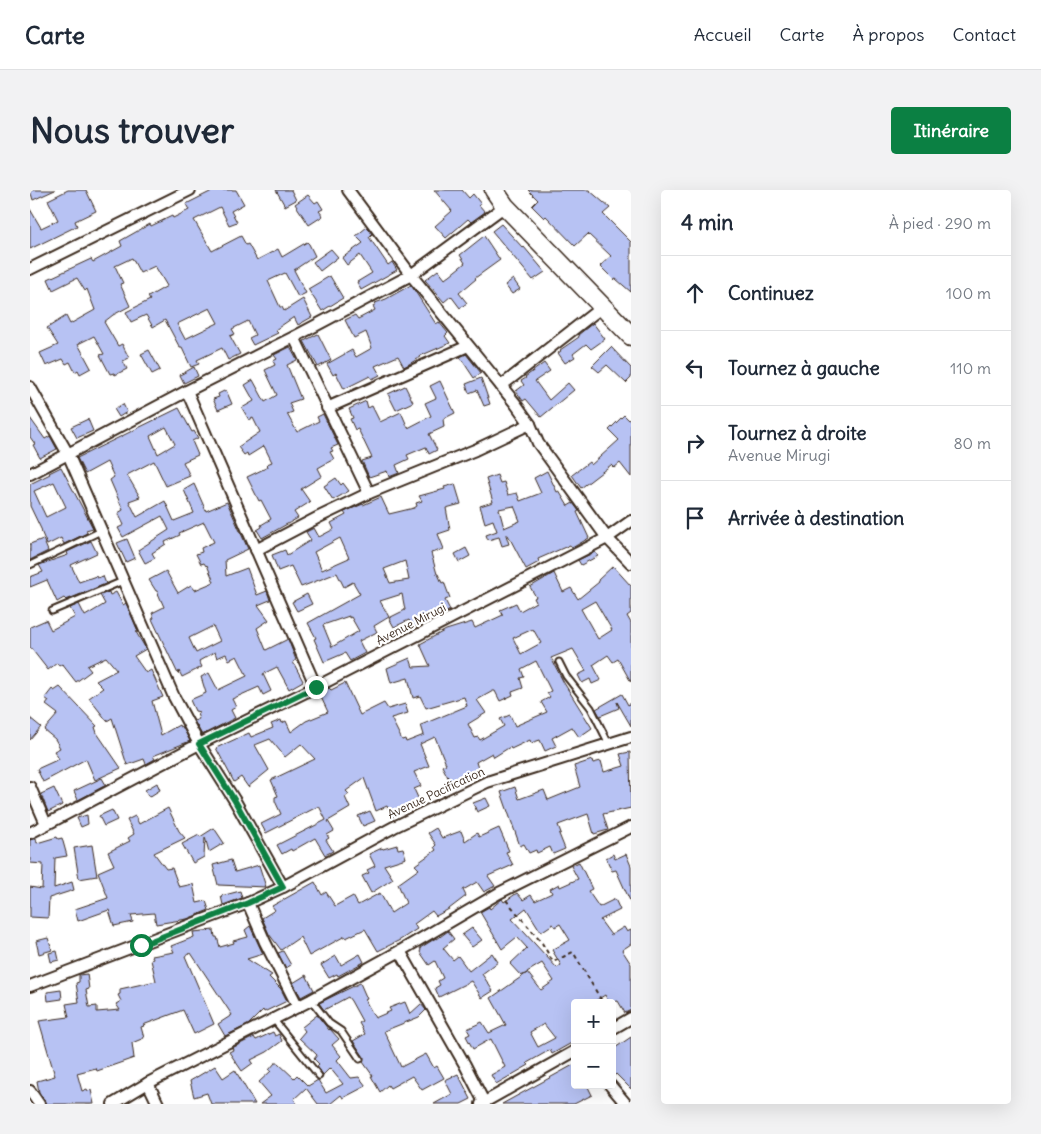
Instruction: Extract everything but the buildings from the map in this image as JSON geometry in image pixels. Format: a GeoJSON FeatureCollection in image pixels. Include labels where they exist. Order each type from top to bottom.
{"type":"FeatureCollection","features":[{"type":"Feature","properties":{"kind":"highway"},"geometry":{"type":"LineString","coordinates":[[494,190],[505,206],[631,336]]}},
{"type":"Feature","properties":{"kind":"street"},"geometry":{"type":"LineString","coordinates":[[30,269],[190,190]]}},
{"type":"Feature","properties":{"kind":"street"},"geometry":{"type":"LineString","coordinates":[[348,190],[411,275],[530,424],[538,443],[607,538],[631,563]]}},
{"type":"Feature","properties":{"kind":"street"},"geometry":{"type":"LineString","coordinates":[[30,474],[187,390],[294,337],[411,275],[505,206]]}},
{"type":"Feature","properties":{"kind":"street"},"geometry":{"type":"LineString","coordinates":[[500,386],[602,307]]}},
{"type":"Feature","properties":{"kind":"street"},"geometry":{"type":"LineString","coordinates":[[294,337],[369,493]]}},
{"type":"Feature","properties":{"kind":"street"},"geometry":{"type":"LineString","coordinates":[[327,408],[468,346]]}},
{"type":"Feature","properties":{"kind":"street"},"geometry":{"type":"LineString","coordinates":[[30,388],[68,454],[174,697],[199,744],[235,801],[283,887]]}},
{"type":"Feature","properties":{"kind":"street"},"geometry":{"type":"LineString","coordinates":[[187,390],[316,687]]}},
{"type":"Feature","properties":{"kind":"street"},"geometry":{"type":"LineString","coordinates":[[256,550],[369,493],[475,450],[530,424]]}},
{"type":"Feature","properties":{"kind":"street","name":"Avenue Mirugi"},"geometry":{"type":"LineString","coordinates":[[30,833],[199,744],[316,687],[607,538],[631,521]]}},
{"type":"Feature","properties":{"kind":"street","name":"Avenue Pacification"},"geometry":{"type":"LineString","coordinates":[[30,986],[248,903],[283,887],[394,827],[487,782],[631,737]]}},
{"type":"Feature","properties":{"kind":"street"},"geometry":{"type":"LineString","coordinates":[[30,787],[46,824]]}},
{"type":"Feature","properties":{"kind":"street"},"geometry":{"type":"LineString","coordinates":[[112,1104],[298,1007],[400,951],[499,893],[631,827]]}},
{"type":"Feature","properties":{"kind":"street"},"geometry":{"type":"LineString","coordinates":[[248,903],[298,1007]]}},
{"type":"Feature","properties":{"kind":"street"},"geometry":{"type":"LineString","coordinates":[[400,951],[484,1103],[571,1053]]}},
{"type":"Feature","properties":{"kind":"street"},"geometry":{"type":"LineString","coordinates":[[616,1027],[631,1018]]}},
{"type":"Feature","properties":{"kind":"street"},"geometry":{"type":"LineString","coordinates":[[148,1084],[158,1104]]}},
{"type":"Feature","properties":{"kind":"street"},"geometry":{"type":"LineString","coordinates":[[613,1089],[626,1104]]}},
{"type":"Feature","properties":{"kind":"street"},"geometry":{"type":"LineString","coordinates":[[30,1091],[39,1104]]}},
{"type":"Feature","properties":{"kind":"lane"},"geometry":{"type":"LineString","coordinates":[[30,564],[101,531]]}},
{"type":"Feature","properties":{"kind":"lane"},"geometry":{"type":"LineString","coordinates":[[52,611],[123,581]]}},
{"type":"Feature","properties":{"kind":"lane"},"geometry":{"type":"LineString","coordinates":[[559,662],[566,676],[591,708],[610,744]]}},
{"type":"Feature","properties":{"kind":"lane"},"geometry":{"type":"LineString","coordinates":[[310,1000],[329,1023],[341,1031],[360,1059]]}},
{"type":"Feature","properties":{"kind":"lane"},"geometry":{"type":"LineString","coordinates":[[274,1020],[319,1076]]}},
{"type":"Feature","properties":{"kind":"path"},"geometry":{"type":"LineString","coordinates":[[499,893],[542,944],[553,962],[574,952],[601,999]]}},
{"type":"Feature","properties":{"kind":"route"},"geometry":{"type":"LineString","coordinates":[[141,945],[248,903],[283,887],[271,862],[199,744],[316,687]]}}]}
